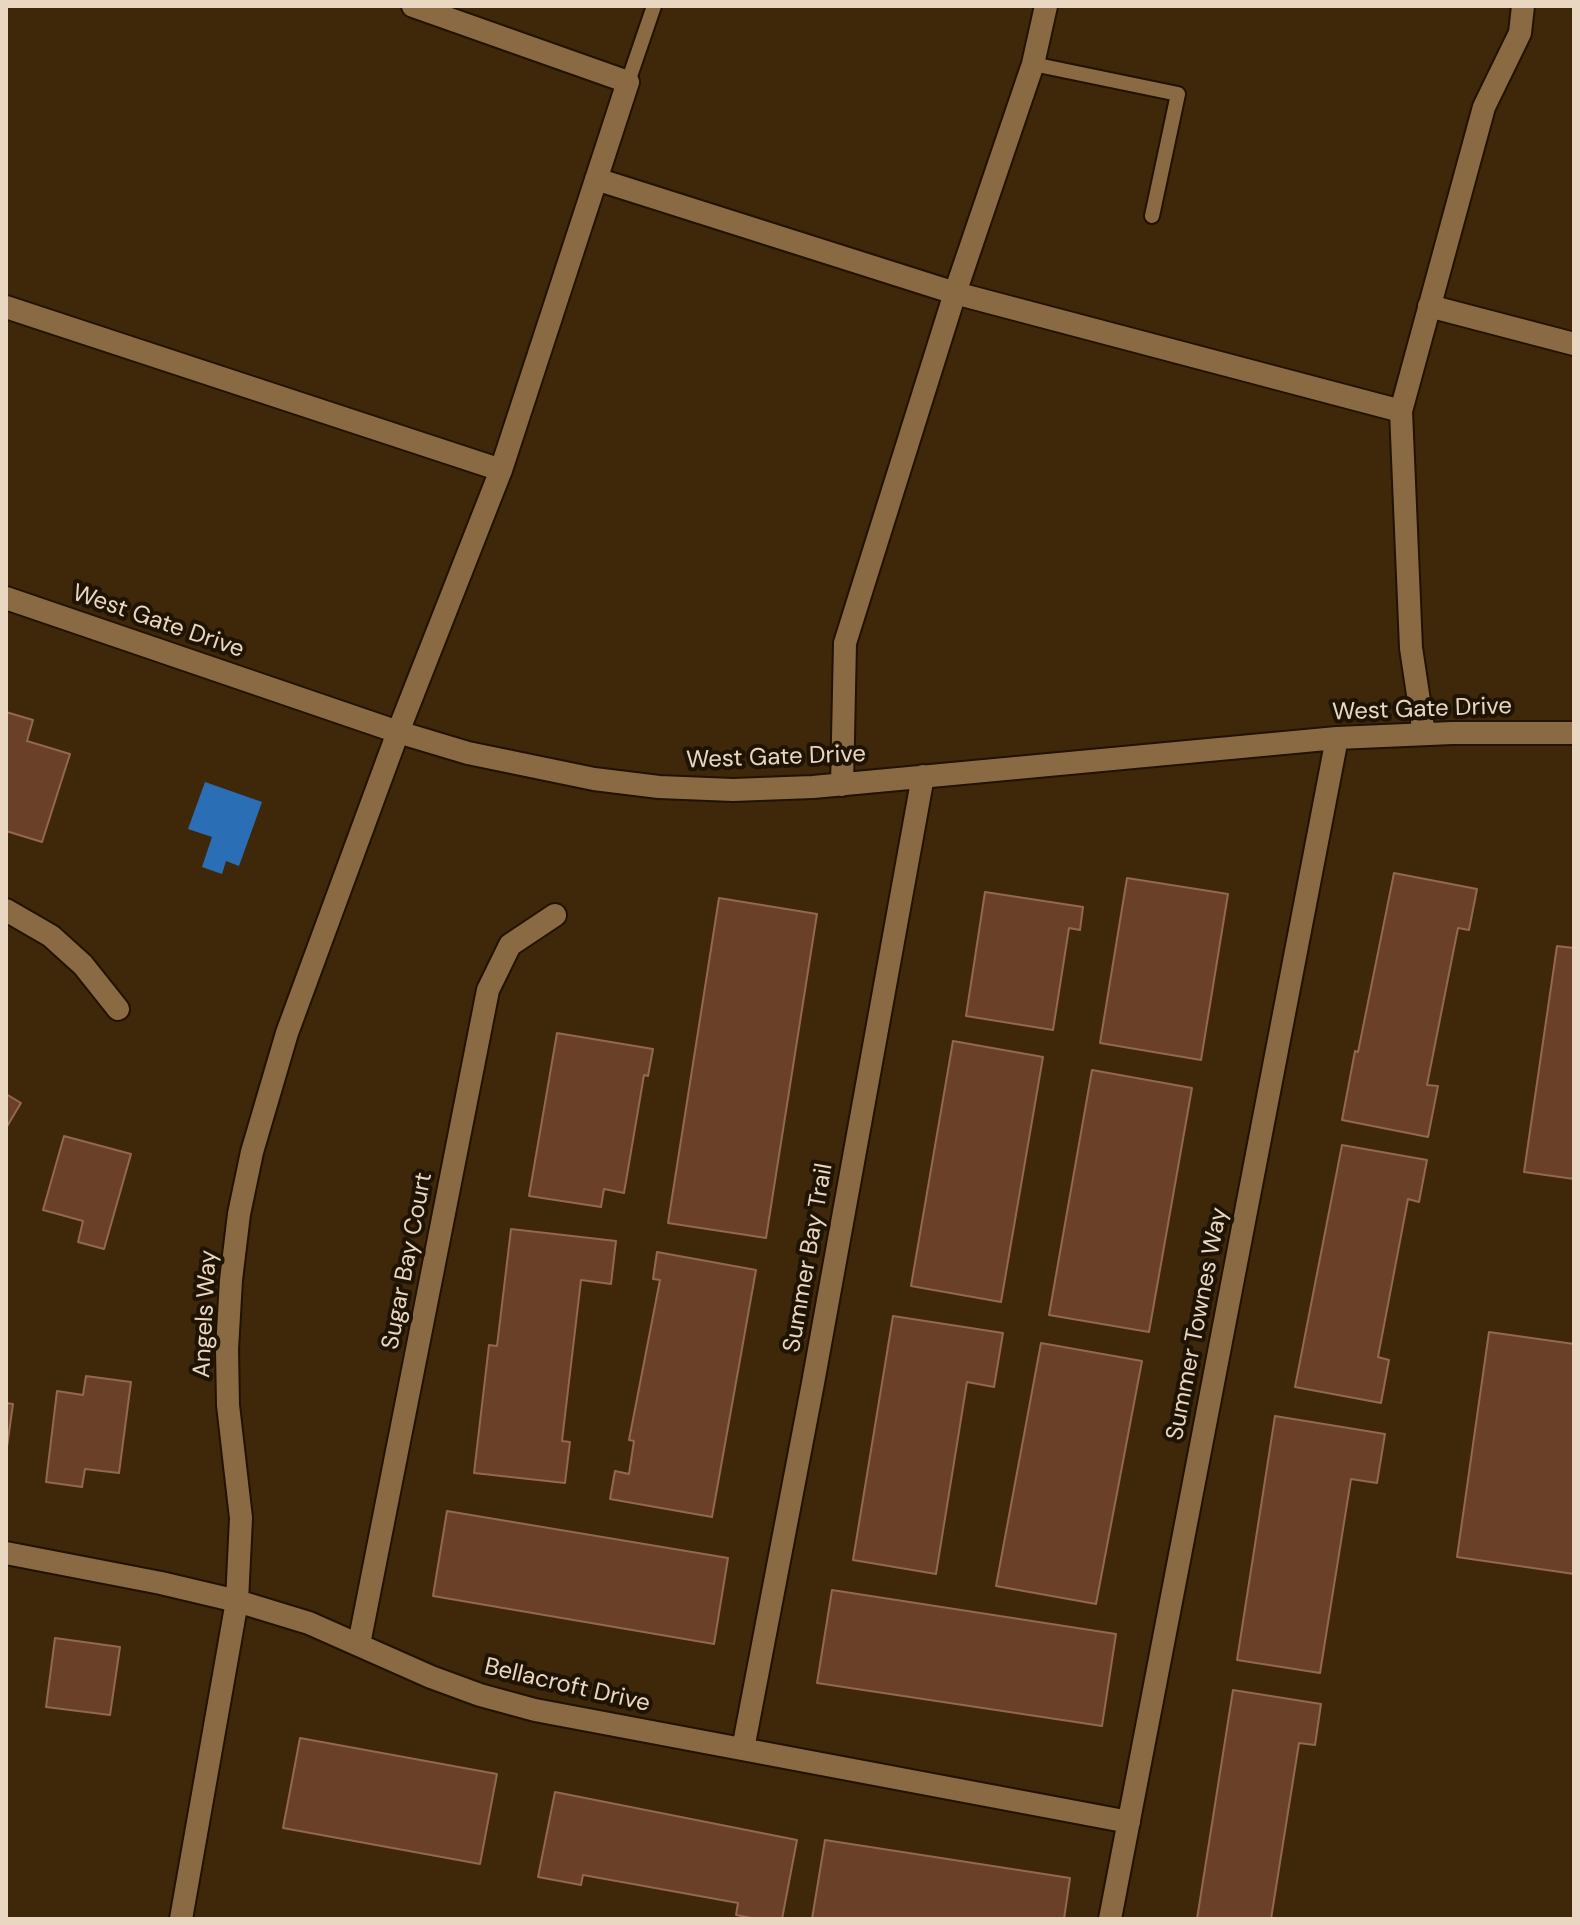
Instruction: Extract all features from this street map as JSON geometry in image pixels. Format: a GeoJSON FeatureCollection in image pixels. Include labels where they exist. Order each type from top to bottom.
{"type":"FeatureCollection","features":[{"type":"Feature","properties":{"kind":"street"},"geometry":{"type":"LineString","coordinates":[[413,6],[628,82]]}},
{"type":"Feature","properties":{"kind":"street"},"geometry":{"type":"LineString","coordinates":[[842,785],[845,643],[955,293],[1033,64],[1046,6]]}},
{"type":"Feature","properties":{"kind":"street"},"geometry":{"type":"LineString","coordinates":[[1424,734],[1411,648],[1401,411],[1484,107],[1520,33],[1523,6]]}},
{"type":"Feature","properties":{"kind":"street","name":"Angels Way"},"geometry":{"type":"LineString","coordinates":[[181,1919],[237,1601],[241,1518],[228,1405],[227,1349],[239,1214],[252,1152],[287,1033],[398,732],[501,470],[628,82]]}},
{"type":"Feature","properties":{"kind":"street"},"geometry":{"type":"LineString","coordinates":[[596,179],[955,293],[1401,411]]}},
{"type":"Feature","properties":{"kind":"street"},"geometry":{"type":"LineString","coordinates":[[1429,306],[1574,344]]}},
{"type":"Feature","properties":{"kind":"street"},"geometry":{"type":"LineString","coordinates":[[6,307],[501,470]]}},
{"type":"Feature","properties":{"kind":"street","name":"West Gate Drive"},"geometry":{"type":"LineString","coordinates":[[6,598],[398,732],[531,768],[607,781],[733,790],[842,785],[1337,738],[1574,733]]}},
{"type":"Feature","properties":{"kind":"street","name":"Summer Townes Way"},"geometry":{"type":"LineString","coordinates":[[1110,1919],[1337,738]]}},
{"type":"Feature","properties":{"kind":"street","name":"Summer Bay Trail"},"geometry":{"type":"LineString","coordinates":[[743,1749],[923,776]]}},
{"type":"Feature","properties":{"kind":"street"},"geometry":{"type":"LineString","coordinates":[[6,910],[51,936],[83,965],[118,1009]]}},
{"type":"Feature","properties":{"kind":"street","name":"Sugar Bay Court"},"geometry":{"type":"LineString","coordinates":[[359,1644],[488,990],[510,945],[555,915]]}},
{"type":"Feature","properties":{"kind":"street","name":"Bellacroft Drive"},"geometry":{"type":"LineString","coordinates":[[6,1553],[237,1601],[309,1623],[431,1677],[480,1695],[535,1710],[1129,1822]]}},
{"type":"Feature","properties":{"kind":"lane"},"geometry":{"type":"LineString","coordinates":[[628,82],[654,6]]}},
{"type":"Feature","properties":{"kind":"lane"},"geometry":{"type":"LineString","coordinates":[[1033,64],[1178,94],[1152,216]]}},
{"type":"Feature","properties":{"kind":"water"},"geometry":{"type":"Polygon","coordinates":[[[205,782],[262,802],[239,866],[226,861],[222,874],[202,867],[212,837],[188,829],[205,782]]]}},
{"type":"Feature","properties":{"kind":"building"},"geometry":{"type":"Polygon","coordinates":[[[6,712],[33,720],[27,741],[70,754],[42,842],[6,831],[6,712]]]}},
{"type":"Feature","properties":{"kind":"building"},"geometry":{"type":"Polygon","coordinates":[[[1394,873],[1477,889],[1469,930],[1458,928],[1427,1085],[1438,1086],[1428,1137],[1342,1120],[1394,873]]]}},
{"type":"Feature","properties":{"kind":"building"},"geometry":{"type":"Polygon","coordinates":[[[1127,878],[1228,894],[1201,1060],[1100,1043],[1127,878]]]}},
{"type":"Feature","properties":{"kind":"building"},"geometry":{"type":"Polygon","coordinates":[[[985,892],[1083,907],[1080,930],[1069,928],[1053,1030],[966,1016],[985,892]]]}},
{"type":"Feature","properties":{"kind":"building"},"geometry":{"type":"Polygon","coordinates":[[[719,898],[817,914],[766,1238],[668,1223],[719,898]]]}},
{"type":"Feature","properties":{"kind":"building"},"geometry":{"type":"Polygon","coordinates":[[[1557,946],[1574,948],[1574,1179],[1524,1172],[1557,946]]]}},
{"type":"Feature","properties":{"kind":"building"},"geometry":{"type":"Polygon","coordinates":[[[557,1033],[653,1049],[648,1076],[644,1075],[624,1193],[604,1189],[601,1207],[529,1196],[557,1033]]]}},
{"type":"Feature","properties":{"kind":"building"},"geometry":{"type":"Polygon","coordinates":[[[953,1041],[1043,1057],[1001,1302],[911,1286],[953,1041]]]}},
{"type":"Feature","properties":{"kind":"building"},"geometry":{"type":"Polygon","coordinates":[[[1092,1070],[1192,1088],[1149,1332],[1049,1315],[1092,1070]]]}},
{"type":"Feature","properties":{"kind":"building"},"geometry":{"type":"Polygon","coordinates":[[[6,1094],[21,1103],[6,1128],[6,1094]]]}},
{"type":"Feature","properties":{"kind":"building"},"geometry":{"type":"Polygon","coordinates":[[[64,1136],[131,1154],[104,1249],[78,1242],[83,1221],[43,1210],[64,1136]]]}},
{"type":"Feature","properties":{"kind":"building"},"geometry":{"type":"Polygon","coordinates":[[[1342,1145],[1427,1160],[1419,1202],[1408,1199],[1378,1357],[1389,1360],[1381,1403],[1295,1387],[1342,1145]]]}},
{"type":"Feature","properties":{"kind":"building"},"geometry":{"type":"Polygon","coordinates":[[[511,1229],[616,1241],[611,1284],[581,1280],[562,1441],[570,1442],[565,1483],[474,1473],[489,1345],[497,1346],[511,1229]]]}},
{"type":"Feature","properties":{"kind":"building"},"geometry":{"type":"Polygon","coordinates":[[[657,1252],[756,1270],[712,1517],[610,1499],[615,1471],[629,1474],[634,1441],[629,1440],[660,1280],[653,1279],[657,1252]]]}},
{"type":"Feature","properties":{"kind":"building"},"geometry":{"type":"Polygon","coordinates":[[[893,1316],[1003,1333],[994,1387],[967,1382],[936,1574],[853,1560],[893,1316]]]}},
{"type":"Feature","properties":{"kind":"building"},"geometry":{"type":"Polygon","coordinates":[[[1489,1332],[1574,1344],[1574,1574],[1457,1557],[1489,1332]]]}},
{"type":"Feature","properties":{"kind":"building"},"geometry":{"type":"Polygon","coordinates":[[[1041,1343],[1142,1361],[1096,1604],[996,1586],[1041,1343]]]}},
{"type":"Feature","properties":{"kind":"building"},"geometry":{"type":"Polygon","coordinates":[[[86,1376],[131,1382],[119,1473],[85,1469],[82,1487],[46,1482],[57,1391],[83,1395],[86,1376]]]}},
{"type":"Feature","properties":{"kind":"building"},"geometry":{"type":"Polygon","coordinates":[[[6,1403],[13,1404],[6,1454],[6,1403]]]}},
{"type":"Feature","properties":{"kind":"building"},"geometry":{"type":"Polygon","coordinates":[[[1275,1416],[1385,1434],[1377,1483],[1351,1479],[1320,1673],[1237,1660],[1275,1416]]]}},
{"type":"Feature","properties":{"kind":"building"},"geometry":{"type":"Polygon","coordinates":[[[447,1511],[728,1558],[714,1644],[433,1596],[447,1511]]]}},
{"type":"Feature","properties":{"kind":"building"},"geometry":{"type":"Polygon","coordinates":[[[832,1590],[1116,1634],[1102,1726],[817,1683],[832,1590]]]}},
{"type":"Feature","properties":{"kind":"building"},"geometry":{"type":"Polygon","coordinates":[[[55,1638],[120,1647],[110,1715],[46,1707],[55,1638]]]}},
{"type":"Feature","properties":{"kind":"building"},"geometry":{"type":"Polygon","coordinates":[[[1233,1690],[1321,1704],[1315,1745],[1299,1743],[1271,1919],[1197,1919],[1233,1690]]]}},
{"type":"Feature","properties":{"kind":"building"},"geometry":{"type":"Polygon","coordinates":[[[300,1738],[497,1774],[480,1864],[283,1828],[300,1738]]]}},
{"type":"Feature","properties":{"kind":"building"},"geometry":{"type":"Polygon","coordinates":[[[555,1792],[797,1840],[782,1919],[736,1915],[738,1903],[583,1875],[581,1885],[538,1877],[555,1792]]]}},
{"type":"Feature","properties":{"kind":"building"},"geometry":{"type":"Polygon","coordinates":[[[825,1840],[1070,1878],[1064,1919],[812,1919],[825,1840]]]}}]}
